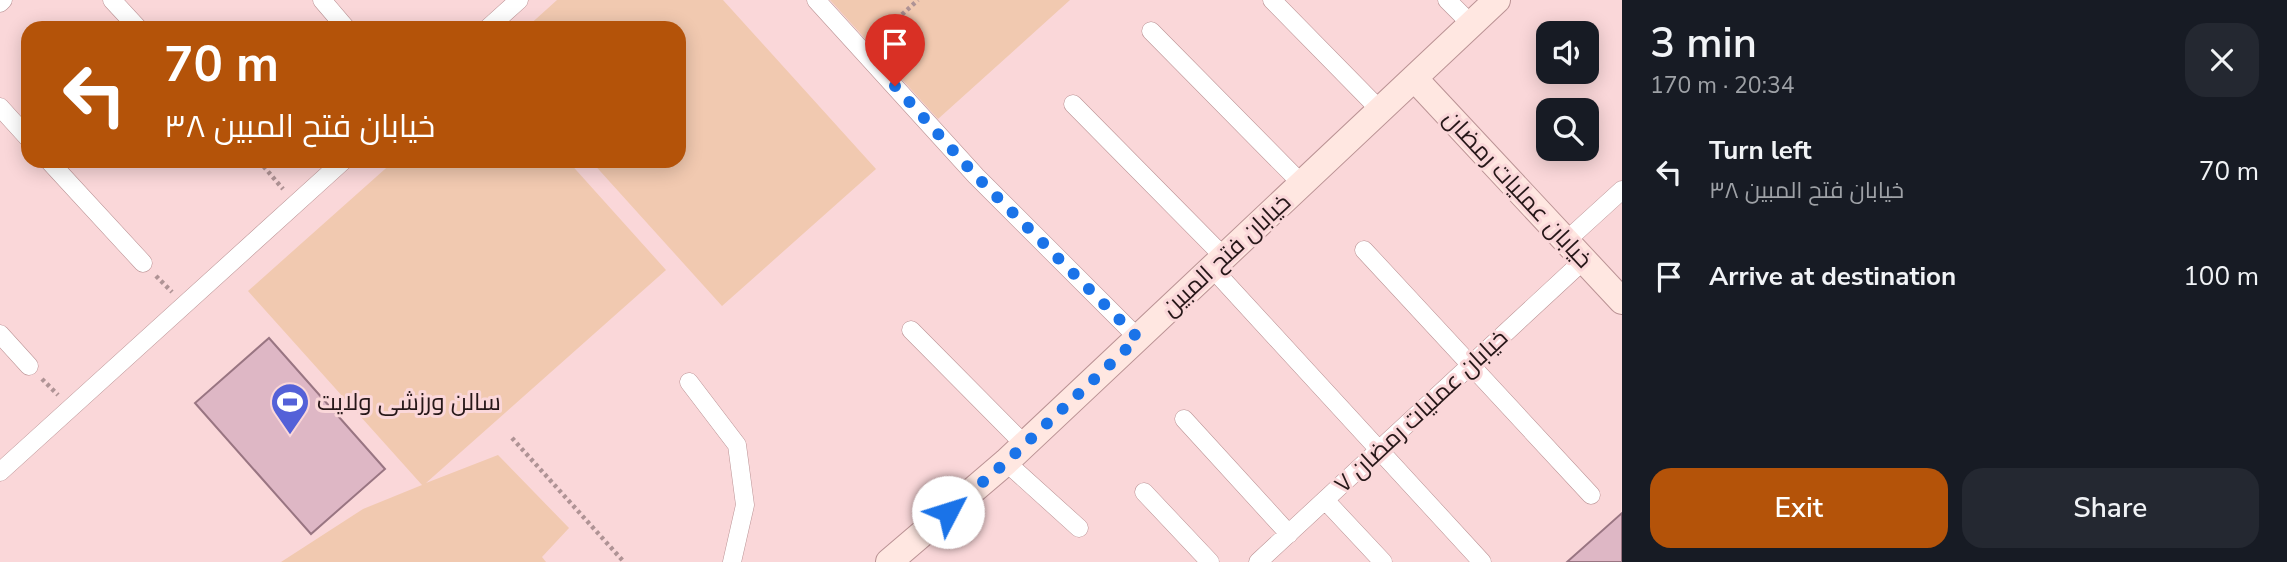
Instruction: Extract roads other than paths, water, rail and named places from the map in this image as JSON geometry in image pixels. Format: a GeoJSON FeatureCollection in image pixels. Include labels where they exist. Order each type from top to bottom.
{"type":"FeatureCollection","features":[{"type":"Feature","properties":{"kind":"street"},"geometry":{"type":"LineString","coordinates":[[112,0],[132,21]]}},
{"type":"Feature","properties":{"kind":"street"},"geometry":{"type":"LineString","coordinates":[[322,0],[340,21]]}},
{"type":"Feature","properties":{"kind":"street"},"geometry":{"type":"LineString","coordinates":[[496,21],[519,0]]}},
{"type":"Feature","properties":{"kind":"street"},"geometry":{"type":"LineString","coordinates":[[816,0],[976,176],[1138,338]]}},
{"type":"Feature","properties":{"kind":"street"},"geometry":{"type":"LineString","coordinates":[[1272,0],[1380,110]]}},
{"type":"Feature","properties":{"kind":"street"},"geometry":{"type":"LineString","coordinates":[[1447,0],[1471,24]]}},
{"type":"Feature","properties":{"kind":"street","name":"خیابان فتح المبین"},"geometry":{"type":"LineString","coordinates":[[889,562],[1015,453],[1497,0]]}},
{"type":"Feature","properties":{"kind":"street"},"geometry":{"type":"LineString","coordinates":[[1151,31],[1302,184]]}},
{"type":"Feature","properties":{"kind":"street","name":"خیابان عملیات رمضان"},"geometry":{"type":"LineString","coordinates":[[1414,78],[1622,301]]}},
{"type":"Feature","properties":{"kind":"street"},"geometry":{"type":"LineString","coordinates":[[1073,104],[1218,262],[1379,450],[1482,562]]}},
{"type":"Feature","properties":{"kind":"street"},"geometry":{"type":"LineString","coordinates":[[0,107],[21,130]]}},
{"type":"Feature","properties":{"kind":"street"},"geometry":{"type":"LineString","coordinates":[[55,168],[143,263]]}},
{"type":"Feature","properties":{"kind":"street"},"geometry":{"type":"LineString","coordinates":[[0,472],[335,168]]}},
{"type":"Feature","properties":{"kind":"street","name":"خیابان عملیات رمضان ۷"},"geometry":{"type":"LineString","coordinates":[[1258,562],[1471,364],[1575,251],[1622,190]]}},
{"type":"Feature","properties":{"kind":"street"},"geometry":{"type":"LineString","coordinates":[[1364,250],[1591,495]]}},
{"type":"Feature","properties":{"kind":"street"},"geometry":{"type":"LineString","coordinates":[[911,330],[1079,528]]}},
{"type":"Feature","properties":{"kind":"street"},"geometry":{"type":"LineString","coordinates":[[0,334],[29,366]]}},
{"type":"Feature","properties":{"kind":"street"},"geometry":{"type":"LineString","coordinates":[[690,382],[737,445],[745,505],[732,562]]}},
{"type":"Feature","properties":{"kind":"street"},"geometry":{"type":"LineString","coordinates":[[1184,419],[1289,534]]}},
{"type":"Feature","properties":{"kind":"street"},"geometry":{"type":"LineString","coordinates":[[1144,492],[1210,562]]}},
{"type":"Feature","properties":{"kind":"street"},"geometry":{"type":"LineString","coordinates":[[1325,500],[1383,562]]}},
{"type":"Feature","properties":{"kind":"place","name":"سالن ورزشی ولایت"},"geometry":{"type":"Point","coordinates":[290,436]}}]}
